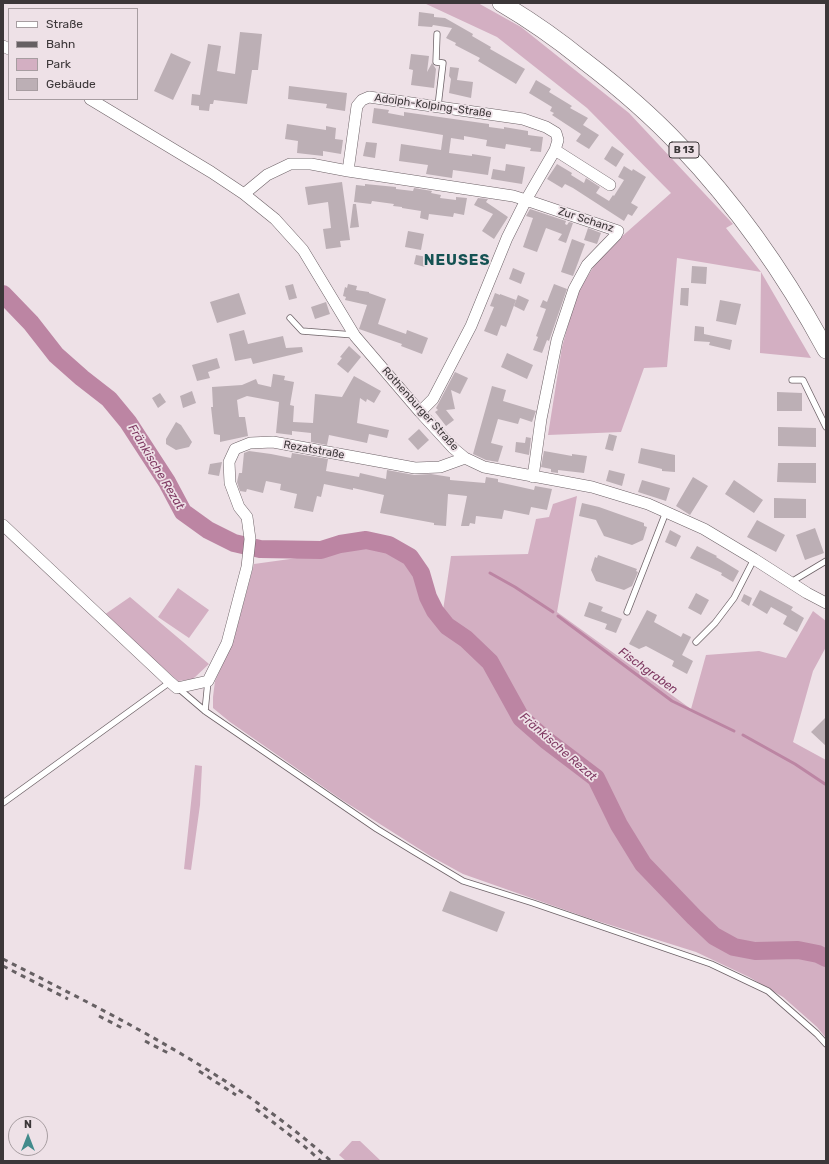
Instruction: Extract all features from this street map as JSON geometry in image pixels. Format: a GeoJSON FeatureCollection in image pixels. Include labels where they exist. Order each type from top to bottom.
{"type":"FeatureCollection","features":[{"type":"Feature","properties":{"kind":"main road","name":"B 13"},"geometry":{"type":"LineString","coordinates":[[501,3],[560,42],[603,75],[680,145],[723,194],[756,236],[801,304],[826,350]]}},
{"type":"Feature","properties":{"kind":"street","name":"Adolph-Kolping-Straße"},"geometry":{"type":"LineString","coordinates":[[348,171],[357,106],[362,100],[368,97],[523,119],[546,126],[556,133],[558,140],[555,150]]}},
{"type":"Feature","properties":{"kind":"street","name":"Rothenburger Straße"},"geometry":{"type":"LineString","coordinates":[[92,100],[211,172],[244,194],[275,219],[302,250],[355,336],[420,412],[453,448],[465,458],[484,467],[592,487],[648,504],[704,529],[807,593],[826,603]]}},
{"type":"Feature","properties":{"kind":"street"},"geometry":{"type":"LineString","coordinates":[[420,412],[433,399],[471,326],[507,238],[526,200],[555,150],[610,186]]}},
{"type":"Feature","properties":{"kind":"street"},"geometry":{"type":"LineString","coordinates":[[244,194],[267,175],[290,164],[311,164],[513,196],[526,200]]}},
{"type":"Feature","properties":{"kind":"street","name":"Zur Schanz"},"geometry":{"type":"LineString","coordinates":[[526,200],[618,231],[616,235],[587,265],[574,289],[557,340],[541,419],[533,477]]}},
{"type":"Feature","properties":{"kind":"street","name":"Rezatstraße"},"geometry":{"type":"LineString","coordinates":[[208,681],[227,643],[247,567],[250,539],[247,518],[239,507],[230,483],[229,462],[235,449],[250,443],[273,442],[415,468],[440,467],[465,458]]}},
{"type":"Feature","properties":{"kind":"street"},"geometry":{"type":"LineString","coordinates":[[3,525],[174,685],[208,681]]}},
{"type":"Feature","properties":{"kind":"lane"},"geometry":{"type":"LineString","coordinates":[[437,34],[436,62],[443,63],[438,106]]}},
{"type":"Feature","properties":{"kind":"lane"},"geometry":{"type":"LineString","coordinates":[[290,318],[302,331],[355,336]]}},
{"type":"Feature","properties":{"kind":"lane"},"geometry":{"type":"LineString","coordinates":[[792,380],[803,380],[826,427]]}},
{"type":"Feature","properties":{"kind":"lane"},"geometry":{"type":"LineString","coordinates":[[627,612],[666,512]]}},
{"type":"Feature","properties":{"kind":"lane"},"geometry":{"type":"LineString","coordinates":[[696,642],[715,623],[734,598],[754,559]]}},
{"type":"Feature","properties":{"kind":"lane"},"geometry":{"type":"LineString","coordinates":[[790,582],[826,561]]}},
{"type":"Feature","properties":{"kind":"lane"},"geometry":{"type":"LineString","coordinates":[[204,712],[208,681]]}},
{"type":"Feature","properties":{"kind":"lane"},"geometry":{"type":"LineString","coordinates":[[3,803],[174,685],[204,712],[377,829],[463,881],[533,903],[711,964],[768,991],[817,1034],[826,1044]]}},
{"type":"Feature","properties":{"kind":"green space"},"geometry":{"type":"Polygon","coordinates":[[[424,3],[478,3],[521,27],[629,113],[733,224],[726,228],[761,272],[677,258],[667,367],[644,368],[621,432],[548,435],[562,347],[577,293],[601,255],[671,193],[587,108],[497,37],[424,3]]]}},
{"type":"Feature","properties":{"kind":"green space"},"geometry":{"type":"Polygon","coordinates":[[[761,272],[811,358],[760,353],[761,272]]]}},
{"type":"Feature","properties":{"kind":"green space"},"geometry":{"type":"Polygon","coordinates":[[[577,496],[557,612],[691,709],[706,655],[759,651],[786,658],[813,611],[826,621],[826,647],[813,671],[793,742],[826,760],[826,1038],[817,1027],[783,997],[749,977],[696,952],[588,918],[463,874],[432,857],[342,800],[230,722],[213,708],[215,681],[233,642],[254,564],[326,554],[359,546],[389,551],[411,565],[419,579],[425,606],[441,624],[451,556],[528,554],[536,519],[549,517],[553,504],[577,496]]]}},
{"type":"Feature","properties":{"kind":"green space"},"geometry":{"type":"Polygon","coordinates":[[[178,588],[209,610],[189,638],[158,617],[178,588]]]}},
{"type":"Feature","properties":{"kind":"green space"},"geometry":{"type":"Polygon","coordinates":[[[130,597],[209,664],[193,679],[178,681],[104,615],[130,597]]]}},
{"type":"Feature","properties":{"kind":"green space"},"geometry":{"type":"Polygon","coordinates":[[[195,765],[202,766],[200,805],[191,870],[184,869],[195,765]]]}},
{"type":"Feature","properties":{"kind":"green space"},"geometry":{"type":"Polygon","coordinates":[[[352,1141],[360,1141],[381,1161],[346,1161],[339,1155],[352,1141]]]}},
{"type":"Feature","properties":{"kind":"building"},"geometry":{"type":"Polygon","coordinates":[[[419,12],[434,14],[434,17],[445,18],[473,34],[472,36],[491,47],[490,49],[525,69],[516,84],[478,61],[480,58],[455,45],[456,43],[446,38],[452,28],[433,25],[432,27],[418,26],[419,12]]]}},
{"type":"Feature","properties":{"kind":"building"},"geometry":{"type":"Polygon","coordinates":[[[240,32],[262,34],[258,70],[252,70],[247,104],[214,100],[213,104],[210,104],[209,111],[199,110],[199,106],[191,105],[192,94],[200,95],[208,44],[221,46],[217,71],[235,74],[240,32]]]}},
{"type":"Feature","properties":{"kind":"building"},"geometry":{"type":"Polygon","coordinates":[[[171,53],[191,62],[173,100],[154,91],[171,53]]]}},
{"type":"Feature","properties":{"kind":"building"},"geometry":{"type":"Polygon","coordinates":[[[411,54],[429,56],[427,72],[432,63],[436,69],[434,88],[411,85],[413,70],[409,69],[411,54]]]}},
{"type":"Feature","properties":{"kind":"building"},"geometry":{"type":"Polygon","coordinates":[[[450,67],[459,68],[457,80],[473,82],[471,98],[449,93],[451,79],[449,76],[450,67]]]}},
{"type":"Feature","properties":{"kind":"building"},"geometry":{"type":"Polygon","coordinates":[[[536,80],[551,89],[549,92],[572,106],[570,108],[588,118],[583,125],[599,135],[589,149],[576,141],[581,134],[552,115],[554,113],[550,111],[552,107],[529,93],[536,80]]]}},
{"type":"Feature","properties":{"kind":"building"},"geometry":{"type":"Polygon","coordinates":[[[289,86],[347,93],[345,111],[326,108],[327,104],[288,99],[289,86]]]}},
{"type":"Feature","properties":{"kind":"building"},"geometry":{"type":"Polygon","coordinates":[[[374,108],[389,110],[388,113],[404,116],[404,112],[489,124],[489,127],[504,129],[504,127],[528,131],[528,135],[543,137],[541,152],[530,151],[531,148],[506,144],[505,149],[486,146],[487,140],[464,136],[464,140],[451,138],[449,153],[491,157],[488,175],[453,170],[452,178],[426,174],[428,165],[399,161],[401,144],[441,150],[443,135],[372,123],[374,108]]]}},
{"type":"Feature","properties":{"kind":"building"},"geometry":{"type":"Polygon","coordinates":[[[287,124],[326,130],[326,126],[336,128],[335,139],[343,140],[341,154],[323,151],[323,156],[297,153],[298,141],[285,139],[287,124]]]}},
{"type":"Feature","properties":{"kind":"building"},"geometry":{"type":"Polygon","coordinates":[[[366,142],[377,143],[375,158],[363,156],[366,142]]]}},
{"type":"Feature","properties":{"kind":"building"},"geometry":{"type":"Polygon","coordinates":[[[612,146],[624,154],[616,167],[604,159],[612,146]]]}},
{"type":"Feature","properties":{"kind":"building"},"geometry":{"type":"Polygon","coordinates":[[[506,164],[525,167],[522,184],[491,179],[493,169],[505,171],[506,164]]]}},
{"type":"Feature","properties":{"kind":"building"},"geometry":{"type":"Polygon","coordinates":[[[557,164],[572,173],[571,175],[584,183],[586,178],[600,187],[596,193],[609,201],[624,180],[618,177],[624,166],[632,171],[633,169],[646,177],[631,203],[638,207],[632,216],[628,214],[624,221],[573,188],[565,184],[562,188],[547,179],[557,164]]]}},
{"type":"Feature","properties":{"kind":"building"},"geometry":{"type":"Polygon","coordinates":[[[342,182],[350,240],[340,241],[341,247],[326,249],[323,229],[331,228],[328,202],[308,205],[305,187],[342,182]]]}},
{"type":"Feature","properties":{"kind":"building"},"geometry":{"type":"Polygon","coordinates":[[[365,184],[396,187],[396,189],[413,191],[414,188],[432,191],[431,193],[441,195],[440,198],[456,200],[456,197],[467,198],[464,215],[454,213],[453,217],[429,214],[428,220],[420,218],[421,211],[393,206],[394,204],[372,201],[371,204],[354,202],[356,185],[365,186],[365,184]]]}},
{"type":"Feature","properties":{"kind":"building"},"geometry":{"type":"Polygon","coordinates":[[[478,198],[488,199],[486,202],[508,217],[494,239],[482,231],[493,214],[474,205],[478,198]]]}},
{"type":"Feature","properties":{"kind":"building"},"geometry":{"type":"Polygon","coordinates":[[[353,204],[356,204],[359,227],[350,228],[353,204]]]}},
{"type":"Feature","properties":{"kind":"building"},"geometry":{"type":"Polygon","coordinates":[[[530,209],[566,221],[565,224],[567,225],[569,222],[573,223],[566,243],[558,240],[562,234],[546,228],[537,252],[523,247],[533,218],[526,216],[530,209]]]}},
{"type":"Feature","properties":{"kind":"building"},"geometry":{"type":"Polygon","coordinates":[[[588,228],[601,233],[597,244],[584,240],[588,228]]]}},
{"type":"Feature","properties":{"kind":"building"},"geometry":{"type":"Polygon","coordinates":[[[408,231],[424,234],[421,250],[405,247],[408,231]]]}},
{"type":"Feature","properties":{"kind":"building"},"geometry":{"type":"Polygon","coordinates":[[[572,239],[585,244],[573,276],[561,272],[572,239]]]}},
{"type":"Feature","properties":{"kind":"building"},"geometry":{"type":"Polygon","coordinates":[[[416,255],[427,257],[425,267],[414,264],[416,255]]]}},
{"type":"Feature","properties":{"kind":"building"},"geometry":{"type":"Polygon","coordinates":[[[692,266],[707,267],[706,284],[691,283],[692,266]]]}},
{"type":"Feature","properties":{"kind":"building"},"geometry":{"type":"Polygon","coordinates":[[[513,268],[525,273],[521,284],[509,279],[513,268]]]}},
{"type":"Feature","properties":{"kind":"building"},"geometry":{"type":"Polygon","coordinates":[[[293,284],[297,298],[289,300],[285,286],[293,284]]]}},
{"type":"Feature","properties":{"kind":"building"},"geometry":{"type":"Polygon","coordinates":[[[348,284],[357,286],[356,290],[369,292],[386,299],[378,324],[406,334],[407,330],[428,338],[422,354],[401,346],[402,344],[359,329],[367,305],[345,300],[346,297],[343,296],[345,287],[347,288],[348,284]]]}},
{"type":"Feature","properties":{"kind":"building"},"geometry":{"type":"Polygon","coordinates":[[[554,284],[567,289],[549,341],[547,340],[542,353],[533,350],[538,337],[536,336],[546,309],[540,307],[543,300],[547,302],[554,284]]]}},
{"type":"Feature","properties":{"kind":"building"},"geometry":{"type":"Polygon","coordinates":[[[681,288],[689,288],[688,306],[680,305],[681,288]]]}},
{"type":"Feature","properties":{"kind":"building"},"geometry":{"type":"Polygon","coordinates":[[[239,293],[246,314],[217,323],[210,302],[239,293]]]}},
{"type":"Feature","properties":{"kind":"building"},"geometry":{"type":"Polygon","coordinates":[[[495,293],[516,300],[506,327],[501,325],[497,336],[484,331],[494,307],[490,306],[495,293]]]}},
{"type":"Feature","properties":{"kind":"building"},"geometry":{"type":"Polygon","coordinates":[[[518,295],[529,300],[524,311],[514,306],[518,295]]]}},
{"type":"Feature","properties":{"kind":"building"},"geometry":{"type":"Polygon","coordinates":[[[720,300],[741,304],[736,325],[716,321],[720,300]]]}},
{"type":"Feature","properties":{"kind":"building"},"geometry":{"type":"Polygon","coordinates":[[[326,302],[330,314],[315,319],[311,307],[326,302]]]}},
{"type":"Feature","properties":{"kind":"building"},"geometry":{"type":"Polygon","coordinates":[[[695,326],[704,327],[704,334],[732,340],[730,350],[709,345],[710,342],[694,341],[695,326]]]}},
{"type":"Feature","properties":{"kind":"building"},"geometry":{"type":"Polygon","coordinates":[[[244,330],[248,344],[283,336],[286,348],[302,347],[303,352],[253,364],[251,358],[235,361],[229,334],[244,330]]]}},
{"type":"Feature","properties":{"kind":"building"},"geometry":{"type":"Polygon","coordinates":[[[349,346],[361,357],[348,373],[337,364],[342,358],[340,357],[349,346]]]}},
{"type":"Feature","properties":{"kind":"building"},"geometry":{"type":"Polygon","coordinates":[[[507,353],[533,365],[527,379],[501,367],[507,353]]]}},
{"type":"Feature","properties":{"kind":"building"},"geometry":{"type":"Polygon","coordinates":[[[217,358],[220,368],[208,372],[210,378],[197,381],[192,365],[217,358]]]}},
{"type":"Feature","properties":{"kind":"building"},"geometry":{"type":"Polygon","coordinates":[[[455,372],[468,378],[460,394],[451,390],[455,409],[446,410],[454,420],[446,426],[435,412],[438,410],[436,408],[455,372]]]}},
{"type":"Feature","properties":{"kind":"building"},"geometry":{"type":"Polygon","coordinates":[[[273,374],[285,376],[284,380],[294,382],[290,405],[294,406],[293,422],[313,423],[315,394],[342,397],[354,376],[381,391],[374,403],[367,399],[366,402],[360,398],[357,423],[389,430],[387,438],[369,434],[367,443],[329,435],[327,445],[311,442],[311,433],[292,431],[292,435],[276,433],[279,402],[247,396],[237,400],[239,417],[245,417],[248,436],[220,442],[220,435],[214,434],[211,407],[213,407],[212,387],[242,385],[256,379],[258,384],[271,387],[273,374]]]}},
{"type":"Feature","properties":{"kind":"building"},"geometry":{"type":"Polygon","coordinates":[[[492,386],[506,390],[503,401],[536,411],[532,422],[520,418],[518,424],[498,419],[491,443],[503,446],[498,462],[486,460],[473,454],[492,386]]]}},
{"type":"Feature","properties":{"kind":"building"},"geometry":{"type":"Polygon","coordinates":[[[192,391],[196,403],[183,408],[180,396],[192,391]]]}},
{"type":"Feature","properties":{"kind":"building"},"geometry":{"type":"Polygon","coordinates":[[[777,392],[802,393],[802,411],[777,411],[777,392]]]}},
{"type":"Feature","properties":{"kind":"building"},"geometry":{"type":"Polygon","coordinates":[[[160,393],[166,402],[158,408],[152,398],[160,393]]]}},
{"type":"Feature","properties":{"kind":"building"},"geometry":{"type":"Polygon","coordinates":[[[176,422],[181,425],[192,442],[189,447],[176,450],[166,444],[166,439],[176,422]]]}},
{"type":"Feature","properties":{"kind":"building"},"geometry":{"type":"Polygon","coordinates":[[[778,427],[816,428],[816,447],[778,446],[778,427]]]}},
{"type":"Feature","properties":{"kind":"building"},"geometry":{"type":"Polygon","coordinates":[[[419,429],[429,440],[418,450],[408,439],[419,429]]]}},
{"type":"Feature","properties":{"kind":"building"},"geometry":{"type":"Polygon","coordinates":[[[609,434],[617,436],[613,451],[605,449],[609,434]]]}},
{"type":"Feature","properties":{"kind":"building"},"geometry":{"type":"Polygon","coordinates":[[[526,437],[531,438],[529,455],[515,452],[516,442],[525,443],[526,437]]]}},
{"type":"Feature","properties":{"kind":"building"},"geometry":{"type":"Polygon","coordinates":[[[641,448],[675,455],[675,472],[662,471],[662,469],[638,463],[641,448]]]}},
{"type":"Feature","properties":{"kind":"building"},"geometry":{"type":"Polygon","coordinates":[[[249,451],[291,458],[292,453],[328,459],[326,471],[359,477],[360,473],[386,479],[387,470],[414,475],[431,474],[450,477],[450,480],[485,483],[486,477],[498,479],[498,482],[534,490],[535,486],[552,489],[547,510],[531,507],[529,515],[504,510],[502,519],[476,516],[475,524],[470,523],[469,526],[461,526],[467,496],[448,494],[446,526],[434,525],[434,523],[380,513],[384,495],[353,488],[353,490],[324,484],[321,497],[317,496],[313,512],[294,508],[297,494],[280,490],[281,484],[266,481],[263,493],[247,489],[246,492],[240,491],[237,482],[239,473],[242,473],[244,453],[249,451]]]}},
{"type":"Feature","properties":{"kind":"building"},"geometry":{"type":"Polygon","coordinates":[[[544,451],[572,456],[572,454],[587,456],[584,473],[558,470],[558,473],[551,472],[551,469],[541,467],[544,451]]]}},
{"type":"Feature","properties":{"kind":"building"},"geometry":{"type":"Polygon","coordinates":[[[222,462],[219,476],[208,474],[210,464],[222,462]]]}},
{"type":"Feature","properties":{"kind":"building"},"geometry":{"type":"Polygon","coordinates":[[[778,463],[816,463],[816,483],[777,482],[778,463]]]}},
{"type":"Feature","properties":{"kind":"building"},"geometry":{"type":"Polygon","coordinates":[[[609,470],[625,474],[622,486],[606,481],[609,470]]]}},
{"type":"Feature","properties":{"kind":"building"},"geometry":{"type":"Polygon","coordinates":[[[693,477],[708,486],[690,515],[676,506],[693,477]]]}},
{"type":"Feature","properties":{"kind":"building"},"geometry":{"type":"Polygon","coordinates":[[[642,480],[670,488],[666,501],[638,492],[642,480]]]}},
{"type":"Feature","properties":{"kind":"building"},"geometry":{"type":"Polygon","coordinates":[[[734,480],[763,500],[754,513],[725,494],[734,480]]]}},
{"type":"Feature","properties":{"kind":"building"},"geometry":{"type":"Polygon","coordinates":[[[774,498],[806,499],[806,518],[774,518],[774,498]]]}},
{"type":"Feature","properties":{"kind":"building"},"geometry":{"type":"Polygon","coordinates":[[[582,503],[599,507],[644,523],[644,526],[647,527],[643,540],[632,545],[604,536],[596,520],[579,516],[582,503]]]}},
{"type":"Feature","properties":{"kind":"building"},"geometry":{"type":"Polygon","coordinates":[[[757,520],[785,535],[776,552],[747,537],[757,520]]]}},
{"type":"Feature","properties":{"kind":"building"},"geometry":{"type":"Polygon","coordinates":[[[815,528],[824,553],[805,560],[796,535],[815,528]]]}},
{"type":"Feature","properties":{"kind":"building"},"geometry":{"type":"Polygon","coordinates":[[[670,530],[681,536],[676,547],[665,542],[670,530]]]}},
{"type":"Feature","properties":{"kind":"building"},"geometry":{"type":"Polygon","coordinates":[[[697,546],[717,556],[716,557],[739,571],[733,582],[721,575],[722,573],[690,558],[697,546]]]}},
{"type":"Feature","properties":{"kind":"building"},"geometry":{"type":"Polygon","coordinates":[[[598,555],[637,569],[636,571],[638,572],[632,586],[624,590],[596,581],[591,570],[595,557],[597,558],[598,555]]]}},
{"type":"Feature","properties":{"kind":"building"},"geometry":{"type":"Polygon","coordinates":[[[760,590],[793,607],[791,610],[804,618],[797,632],[783,624],[787,616],[771,607],[767,614],[752,605],[760,590]]]}},
{"type":"Feature","properties":{"kind":"building"},"geometry":{"type":"Polygon","coordinates":[[[696,593],[709,600],[701,615],[688,608],[696,593]]]}},
{"type":"Feature","properties":{"kind":"building"},"geometry":{"type":"Polygon","coordinates":[[[744,594],[752,598],[749,606],[741,601],[744,594]]]}},
{"type":"Feature","properties":{"kind":"building"},"geometry":{"type":"Polygon","coordinates":[[[589,602],[603,607],[601,611],[622,619],[616,633],[605,629],[607,624],[584,616],[589,602]]]}},
{"type":"Feature","properties":{"kind":"building"},"geometry":{"type":"Polygon","coordinates":[[[647,610],[657,615],[654,622],[681,637],[683,633],[691,637],[682,655],[693,661],[687,674],[672,666],[674,661],[646,646],[639,649],[629,644],[647,610]]]}},
{"type":"Feature","properties":{"kind":"building"},"geometry":{"type":"Polygon","coordinates":[[[826,717],[826,746],[811,732],[826,717]]]}},
{"type":"Feature","properties":{"kind":"building"},"geometry":{"type":"Polygon","coordinates":[[[450,891],[505,912],[497,932],[442,911],[450,891]]]}},
{"type":"Feature","properties":{"kind":"waterway","name":"Fränkische Rezat"},"geometry":{"type":"LineString","coordinates":[[3,294],[31,323],[56,355],[109,399],[128,422],[167,482],[183,512],[208,530],[234,543],[260,549],[321,550],[340,544],[366,540],[389,545],[410,557],[421,573],[428,597],[435,611],[447,626],[466,639],[490,662],[521,718],[546,740],[596,778],[619,825],[643,864],[694,917],[714,936],[734,947],[755,951],[798,950],[818,954],[826,958]]}},
{"type":"Feature","properties":{"kind":"waterway","name":"Fischgraben"},"geometry":{"type":"LineString","coordinates":[[490,573],[515,587],[553,612]]}},
{"type":"Feature","properties":{"kind":"waterway","name":"Fischgraben"},"geometry":{"type":"LineString","coordinates":[[558,616],[672,701],[734,731]]}},
{"type":"Feature","properties":{"kind":"waterway","name":"Fischgraben"},"geometry":{"type":"LineString","coordinates":[[743,735],[795,764],[825,784]]}},
{"type":"Feature","properties":{"kind":"railway"},"geometry":{"type":"LineString","coordinates":[[3,959],[132,1026],[215,1074],[294,1130],[331,1161]]}},
{"type":"Feature","properties":{"kind":"railway"},"geometry":{"type":"LineString","coordinates":[[3,966],[68,999]]}},
{"type":"Feature","properties":{"kind":"railway"},"geometry":{"type":"LineString","coordinates":[[99,1016],[124,1029]]}},
{"type":"Feature","properties":{"kind":"railway"},"geometry":{"type":"LineString","coordinates":[[145,1041],[170,1054]]}},
{"type":"Feature","properties":{"kind":"railway"},"geometry":{"type":"LineString","coordinates":[[199,1071],[236,1095]]}},
{"type":"Feature","properties":{"kind":"railway"},"geometry":{"type":"LineString","coordinates":[[256,1109],[321,1161]]}},
{"type":"Feature","properties":{"kind":"district","name":"NEUSES"},"geometry":{"type":"Point","coordinates":[457,261]}}]}
